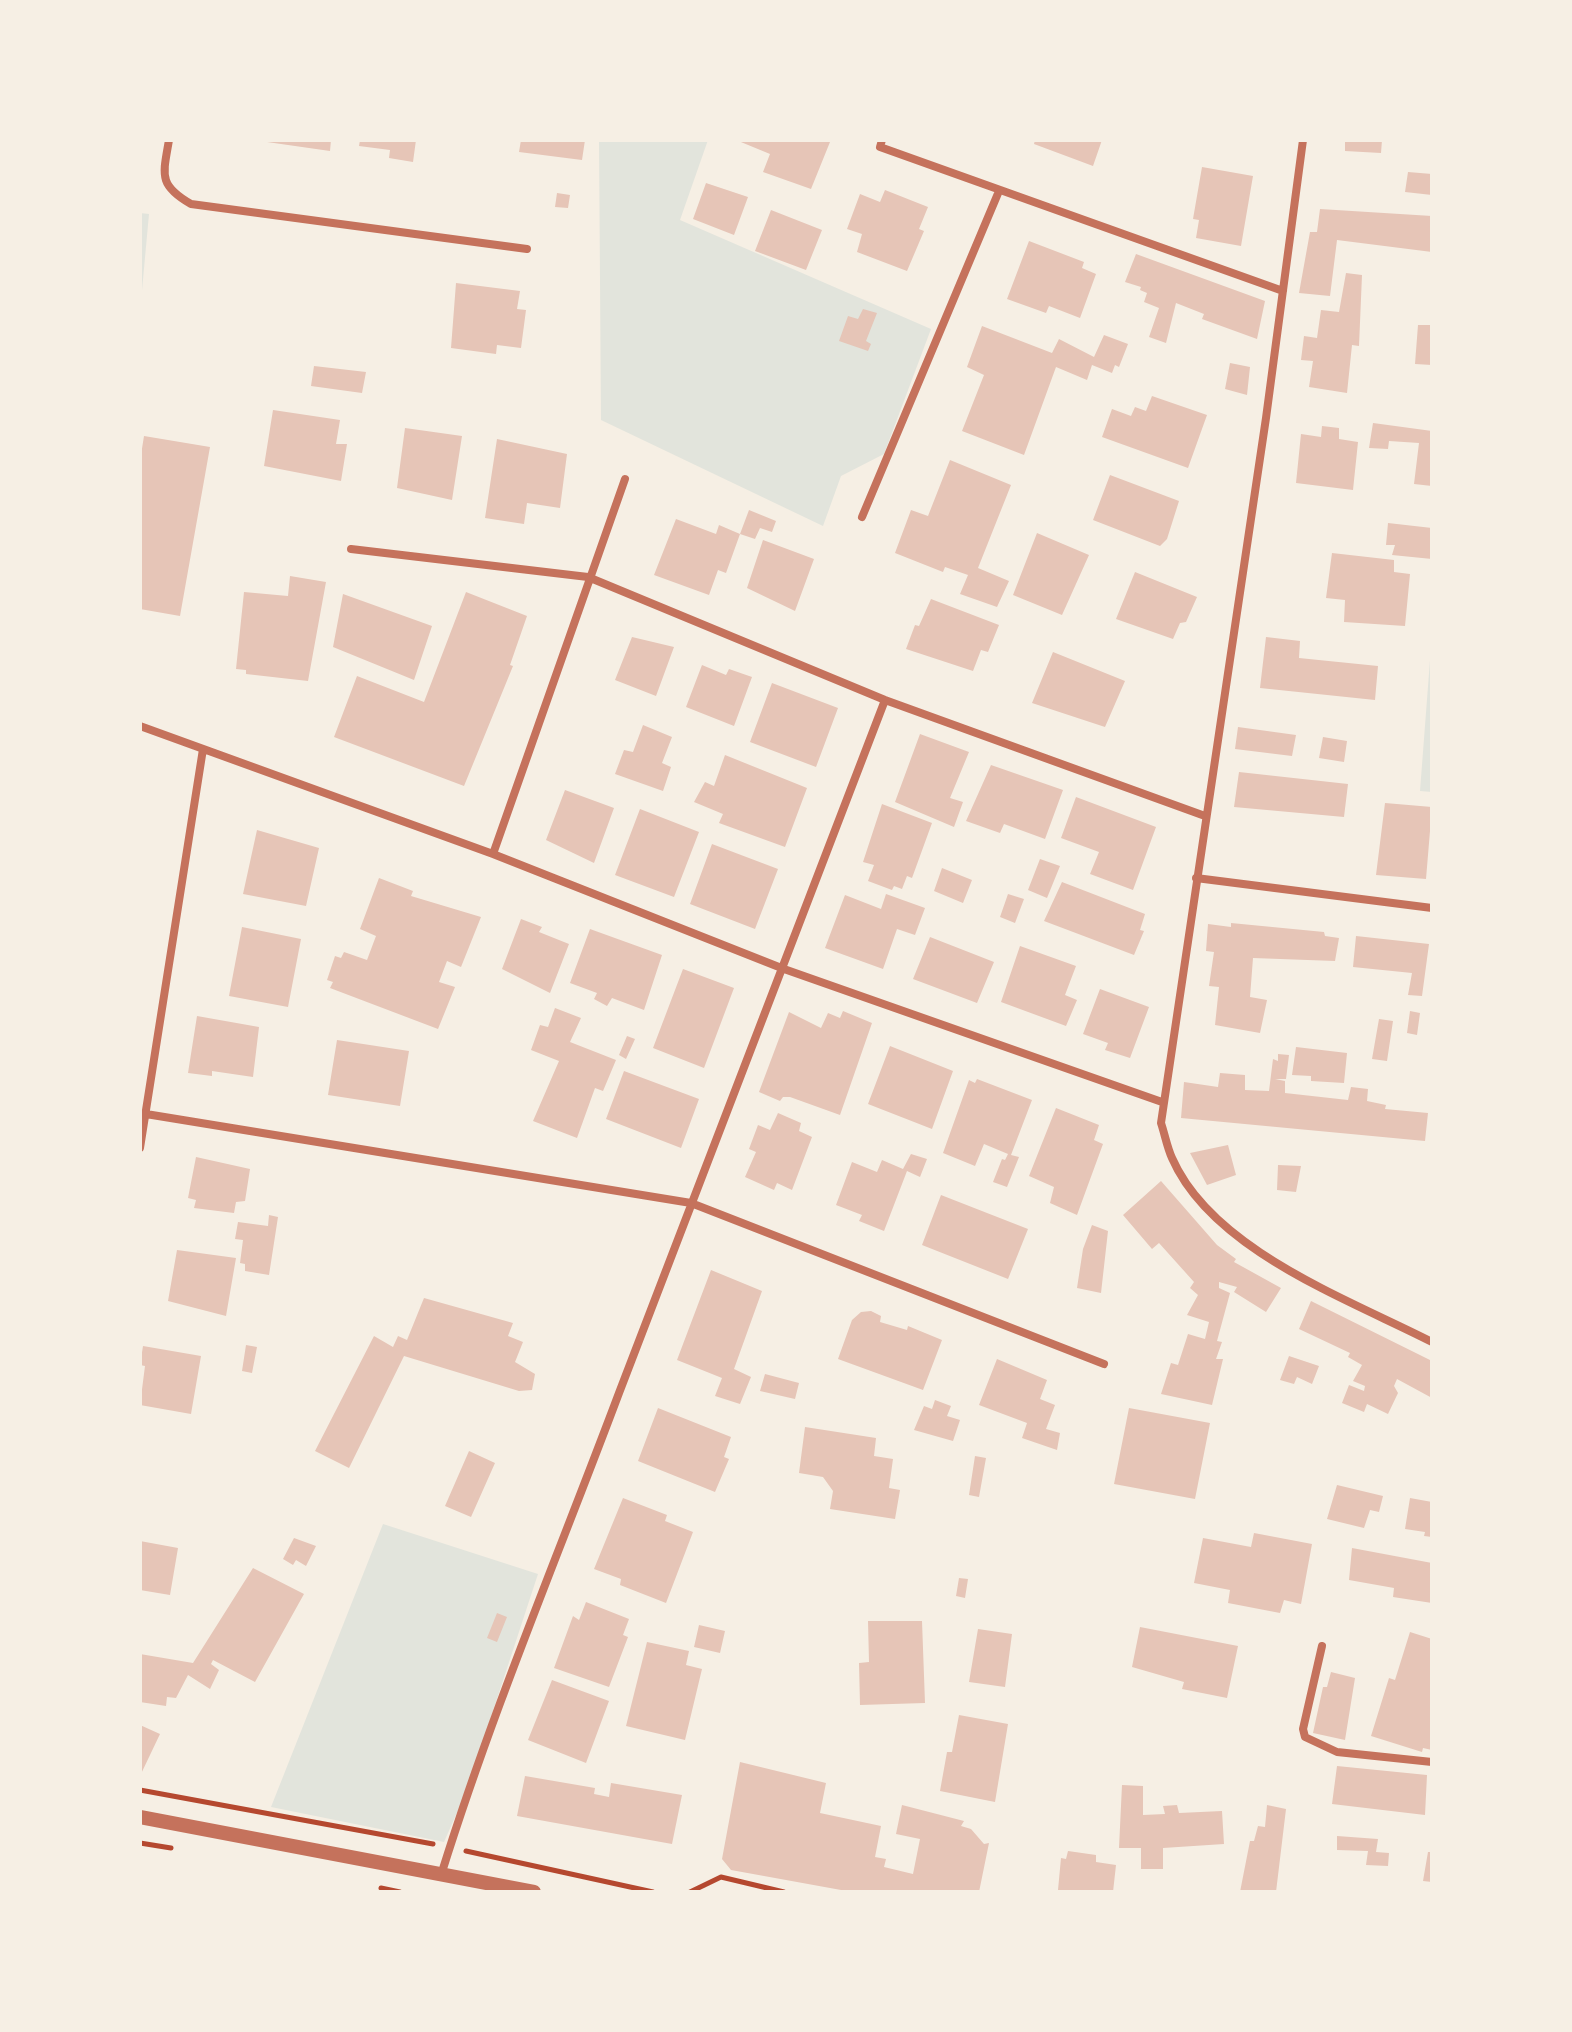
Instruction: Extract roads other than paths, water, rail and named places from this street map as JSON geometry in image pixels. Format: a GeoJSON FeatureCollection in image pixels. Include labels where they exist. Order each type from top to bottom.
{"type":"FeatureCollection","features":[{"type":"Feature","properties":{"kind":"street"},"geometry":{"type":"LineString","coordinates":[[169,140],[163,176],[171,193],[191,204],[527,249]]}},
{"type":"Feature","properties":{"kind":"street"},"geometry":{"type":"LineString","coordinates":[[882,140],[880,147],[1283,291]]}},
{"type":"Feature","properties":{"kind":"street"},"geometry":{"type":"LineString","coordinates":[[1303,140],[1161,1123],[1172,1160],[1197,1198],[1222,1222],[1266,1257],[1432,1342]]}},
{"type":"Feature","properties":{"kind":"street"},"geometry":{"type":"LineString","coordinates":[[862,517],[999,191]]}},
{"type":"Feature","properties":{"kind":"street"},"geometry":{"type":"LineString","coordinates":[[493,854],[625,479]]}},
{"type":"Feature","properties":{"kind":"street"},"geometry":{"type":"LineString","coordinates":[[351,549],[588,577],[885,700],[1205,816]]}},
{"type":"Feature","properties":{"kind":"street"},"geometry":{"type":"LineString","coordinates":[[442,1872],[542,1587],[784,969],[885,700]]}},
{"type":"Feature","properties":{"kind":"street"},"geometry":{"type":"LineString","coordinates":[[140,726],[493,854],[784,969],[1162,1102]]}},
{"type":"Feature","properties":{"kind":"street"},"geometry":{"type":"LineString","coordinates":[[140,1148],[203,749]]}},
{"type":"Feature","properties":{"kind":"street"},"geometry":{"type":"LineString","coordinates":[[1196,878],[1432,908]]}},
{"type":"Feature","properties":{"kind":"street"},"geometry":{"type":"LineString","coordinates":[[146,1114],[691,1203],[1104,1364]]}},
{"type":"Feature","properties":{"kind":"street"},"geometry":{"type":"LineString","coordinates":[[1322,1646],[1303,1729],[1305,1737],[1337,1752],[1432,1762]]}},
{"type":"Feature","properties":{"kind":"street"},"geometry":{"type":"LineString","coordinates":[[140,1817],[442,1872],[534,1892]]}}]}
